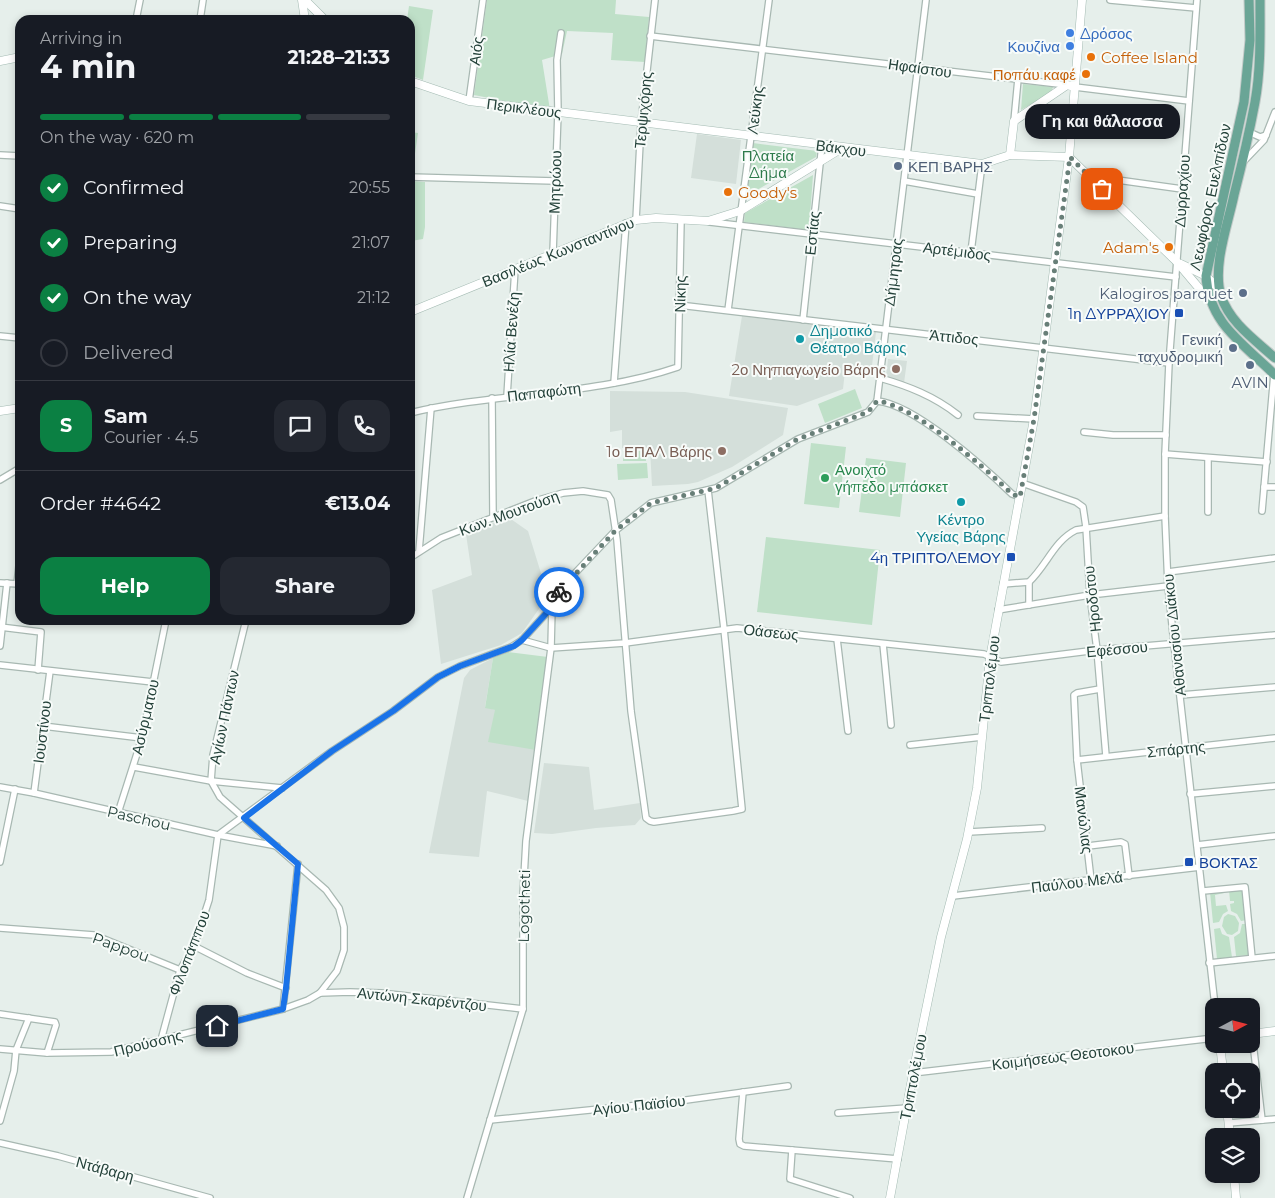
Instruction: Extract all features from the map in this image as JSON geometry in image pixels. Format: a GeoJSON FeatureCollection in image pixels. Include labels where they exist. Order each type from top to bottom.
{"type":"FeatureCollection","features":[{"type":"Feature","properties":{"kind":"main road","name":"Λεωφόρος Ευελπίδων"},"geometry":{"type":"LineString","coordinates":[[1249,0],[1250,40],[1244,102],[1206,276],[1209,300],[1217,315],[1231,334],[1275,374]]}},
{"type":"Feature","properties":{"kind":"main road","name":"Λεωφόρος Ευελπίδων"},"geometry":{"type":"LineString","coordinates":[[1260,0],[1255,100],[1220,259],[1218,278],[1224,303],[1236,322],[1275,358]]}},
{"type":"Feature","properties":{"kind":"street"},"geometry":{"type":"LineString","coordinates":[[137,15],[140,0]]}},
{"type":"Feature","properties":{"kind":"street"},"geometry":{"type":"LineString","coordinates":[[201,15],[203,0]]}},
{"type":"Feature","properties":{"kind":"street"},"geometry":{"type":"LineString","coordinates":[[304,0],[321,15]]}},
{"type":"Feature","properties":{"kind":"street"},"geometry":{"type":"LineString","coordinates":[[304,0],[305,15]]}},
{"type":"Feature","properties":{"kind":"street","name":"Αιός"},"geometry":{"type":"LineString","coordinates":[[469,101],[483,0]]}},
{"type":"Feature","properties":{"kind":"street","name":"Τερψιχόρης"},"geometry":{"type":"LineString","coordinates":[[636,220],[641,123],[655,0]]}},
{"type":"Feature","properties":{"kind":"street","name":"Λεύκης"},"geometry":{"type":"LineString","coordinates":[[728,310],[769,0]]}},
{"type":"Feature","properties":{"kind":"street","name":"Δήμητρας"},"geometry":{"type":"LineString","coordinates":[[877,401],[926,0]]}},
{"type":"Feature","properties":{"kind":"street","name":"Τριπτολέμου"},"geometry":{"type":"LineString","coordinates":[[890,1198],[906,1108],[941,937],[969,832],[977,788],[990,658],[1034,419],[1070,157],[1071,86],[1082,0]]}},
{"type":"Feature","properties":{"kind":"street"},"geometry":{"type":"LineString","coordinates":[[1110,0],[1196,8]]}},
{"type":"Feature","properties":{"kind":"street","name":"Δυρραχίου"},"geometry":{"type":"LineString","coordinates":[[1177,262],[1197,0]]}},
{"type":"Feature","properties":{"kind":"street","name":"Μητρώου"},"geometry":{"type":"LineString","coordinates":[[553,253],[558,112],[557,60],[561,33]]}},
{"type":"Feature","properties":{"kind":"street","name":"Ηφαίστου"},"geometry":{"type":"LineString","coordinates":[[650,36],[918,66],[925,69],[1189,101]]}},
{"type":"Feature","properties":{"kind":"street"},"geometry":{"type":"LineString","coordinates":[[0,61],[15,58]]}},
{"type":"Feature","properties":{"kind":"street"},"geometry":{"type":"LineString","coordinates":[[1018,79],[1010,155],[1070,157],[1177,262],[1209,300]]}},
{"type":"Feature","properties":{"kind":"street","name":"Περικλέους"},"geometry":{"type":"LineString","coordinates":[[415,83],[469,101],[641,123]]}},
{"type":"Feature","properties":{"kind":"street"},"geometry":{"type":"LineString","coordinates":[[1014,121],[1071,86]]}},
{"type":"Feature","properties":{"kind":"street"},"geometry":{"type":"LineString","coordinates":[[1242,162],[1260,144],[1267,133],[1275,112]]}},
{"type":"Feature","properties":{"kind":"street","name":"Βάκχου"},"geometry":{"type":"LineString","coordinates":[[641,123],[982,164],[1010,155]]}},
{"type":"Feature","properties":{"kind":"street"},"geometry":{"type":"LineString","coordinates":[[1249,132],[1260,137],[1267,133]]}},
{"type":"Feature","properties":{"kind":"street","name":"Εστίας"},"geometry":{"type":"LineString","coordinates":[[803,320],[822,146]]}},
{"type":"Feature","properties":{"kind":"street","name":"Βασιλέως Κωνσταντίνου"},"geometry":{"type":"LineString","coordinates":[[415,310],[636,220],[656,218],[708,222],[740,212],[842,148]]}},
{"type":"Feature","properties":{"kind":"street"},"geometry":{"type":"LineString","coordinates":[[0,155],[15,156]]}},
{"type":"Feature","properties":{"kind":"street"},"geometry":{"type":"LineString","coordinates":[[971,252],[982,164]]}},
{"type":"Feature","properties":{"kind":"street"},"geometry":{"type":"LineString","coordinates":[[1089,176],[1182,189]]}},
{"type":"Feature","properties":{"kind":"street"},"geometry":{"type":"LineString","coordinates":[[415,177],[556,181]]}},
{"type":"Feature","properties":{"kind":"street"},"geometry":{"type":"LineString","coordinates":[[904,181],[978,194]]}},
{"type":"Feature","properties":{"kind":"street"},"geometry":{"type":"LineString","coordinates":[[0,206],[15,208]]}},
{"type":"Feature","properties":{"kind":"street","name":"Νίκης"},"geometry":{"type":"LineString","coordinates":[[678,367],[682,220]]}},
{"type":"Feature","properties":{"kind":"street","name":"Αρτέμιδος"},"geometry":{"type":"LineString","coordinates":[[708,222],[739,224],[1176,277]]}},
{"type":"Feature","properties":{"kind":"street"},"geometry":{"type":"LineString","coordinates":[[614,383],[626,224]]}},
{"type":"Feature","properties":{"kind":"street"},"geometry":{"type":"LineString","coordinates":[[1177,262],[1206,276],[1220,290]]}},
{"type":"Feature","properties":{"kind":"street","name":"Αθανασίου Διάκου"},"geometry":{"type":"LineString","coordinates":[[1177,262],[1169,363],[1165,454],[1168,586],[1214,998]]}},
{"type":"Feature","properties":{"kind":"street","name":"Ηλία Βενέζη"},"geometry":{"type":"LineString","coordinates":[[507,396],[515,268]]}},
{"type":"Feature","properties":{"kind":"street","name":"Άττιδος"},"geometry":{"type":"LineString","coordinates":[[679,305],[1169,363]]}},
{"type":"Feature","properties":{"kind":"street"},"geometry":{"type":"LineString","coordinates":[[0,336],[15,338]]}},
{"type":"Feature","properties":{"kind":"street","name":"Παπαφώτη"},"geometry":{"type":"LineString","coordinates":[[415,412],[492,398],[614,383],[678,367]]}},
{"type":"Feature","properties":{"kind":"street"},"geometry":{"type":"LineString","coordinates":[[1262,511],[1275,374]]}},
{"type":"Feature","properties":{"kind":"street"},"geometry":{"type":"LineString","coordinates":[[880,378],[927,394],[942,402],[958,415]]}},
{"type":"Feature","properties":{"kind":"street"},"geometry":{"type":"LineString","coordinates":[[492,398],[493,516]]}},
{"type":"Feature","properties":{"kind":"street"},"geometry":{"type":"LineString","coordinates":[[218,835],[244,818],[332,751],[393,711],[438,677],[460,666],[512,647],[522,640],[552,607],[560,589],[616,530],[651,503],[708,490],[728,482],[798,439],[868,412],[877,401],[894,405],[909,412],[976,460],[1012,494],[1020,497]]}},
{"type":"Feature","properties":{"kind":"street"},"geometry":{"type":"LineString","coordinates":[[419,551],[431,408]]}},
{"type":"Feature","properties":{"kind":"street"},"geometry":{"type":"LineString","coordinates":[[0,411],[15,409]]}},
{"type":"Feature","properties":{"kind":"street"},"geometry":{"type":"LineString","coordinates":[[977,416],[1034,419]]}},
{"type":"Feature","properties":{"kind":"street"},"geometry":{"type":"LineString","coordinates":[[1084,432],[1113,435],[1166,435]]}},
{"type":"Feature","properties":{"kind":"street"},"geometry":{"type":"LineString","coordinates":[[1165,454],[1267,462]]}},
{"type":"Feature","properties":{"kind":"street"},"geometry":{"type":"LineString","coordinates":[[1208,458],[1208,512]]}},
{"type":"Feature","properties":{"kind":"street"},"geometry":{"type":"LineString","coordinates":[[0,480],[15,471]]}},
{"type":"Feature","properties":{"kind":"street","name":"Ηροδότου"},"geometry":{"type":"LineString","coordinates":[[1022,483],[1076,502],[1083,507],[1106,756]]}},
{"type":"Feature","properties":{"kind":"street"},"geometry":{"type":"LineString","coordinates":[[1264,486],[1275,487]]}},
{"type":"Feature","properties":{"kind":"street"},"geometry":{"type":"LineString","coordinates":[[708,490],[724,629]]}},
{"type":"Feature","properties":{"kind":"street","name":"Κων. Μουτούση"},"geometry":{"type":"LineString","coordinates":[[415,554],[441,538],[493,516],[563,493],[583,491],[608,495],[611,500],[616,530],[631,710],[646,818],[654,822],[742,809],[724,629]]}},
{"type":"Feature","properties":{"kind":"street"},"geometry":{"type":"LineString","coordinates":[[1029,605],[1029,582],[1066,535],[1086,527],[1165,516]]}},
{"type":"Feature","properties":{"kind":"street"},"geometry":{"type":"LineString","coordinates":[[1168,572],[1275,558]]}},
{"type":"Feature","properties":{"kind":"street"},"geometry":{"type":"LineString","coordinates":[[0,582],[15,584]]}},
{"type":"Feature","properties":{"kind":"street"},"geometry":{"type":"LineString","coordinates":[[1003,584],[1029,582]]}},
{"type":"Feature","properties":{"kind":"street"},"geometry":{"type":"LineString","coordinates":[[0,646],[7,583]]}},
{"type":"Feature","properties":{"kind":"street"},"geometry":{"type":"LineString","coordinates":[[998,610],[1090,595],[1168,586]]}},
{"type":"Feature","properties":{"kind":"street","name":"Logotheti"},"geometry":{"type":"LineString","coordinates":[[467,1198],[523,1009],[523,895],[526,841],[551,648],[552,607]]}},
{"type":"Feature","properties":{"kind":"street","name":"Ασύρματου"},"geometry":{"type":"LineString","coordinates":[[118,813],[142,738],[165,625]]}},
{"type":"Feature","properties":{"kind":"street","name":"Αγίων Πάντων"},"geometry":{"type":"LineString","coordinates":[[245,625],[213,755],[211,781],[220,797],[326,890],[339,908],[344,927],[344,950],[336,971],[320,993]]}},
{"type":"Feature","properties":{"kind":"street"},"geometry":{"type":"LineString","coordinates":[[1,627],[42,632],[38,670]]}},
{"type":"Feature","properties":{"kind":"street","name":"Οάσεως"},"geometry":{"type":"LineString","coordinates":[[522,640],[551,648],[625,643],[737,628],[984,654],[990,658]]}},
{"type":"Feature","properties":{"kind":"street","name":"Εφέσσου"},"geometry":{"type":"LineString","coordinates":[[990,658],[1001,662],[1097,650],[1275,635]]}},
{"type":"Feature","properties":{"kind":"street"},"geometry":{"type":"LineString","coordinates":[[837,638],[848,732]]}},
{"type":"Feature","properties":{"kind":"street"},"geometry":{"type":"LineString","coordinates":[[883,644],[891,725]]}},
{"type":"Feature","properties":{"kind":"street"},"geometry":{"type":"LineString","coordinates":[[0,665],[153,682]]}},
{"type":"Feature","properties":{"kind":"street","name":"Ιουστίνου"},"geometry":{"type":"LineString","coordinates":[[34,793],[50,671]]}},
{"type":"Feature","properties":{"kind":"street"},"geometry":{"type":"LineString","coordinates":[[1181,695],[1275,687]]}},
{"type":"Feature","properties":{"kind":"street","name":"Μανώλιας"},"geometry":{"type":"LineString","coordinates":[[1092,880],[1077,760],[1074,695],[1100,689]]}},
{"type":"Feature","properties":{"kind":"street"},"geometry":{"type":"LineString","coordinates":[[43,726],[142,738]]}},
{"type":"Feature","properties":{"kind":"street"},"geometry":{"type":"LineString","coordinates":[[910,745],[982,737]]}},
{"type":"Feature","properties":{"kind":"street","name":"Σπάρτης"},"geometry":{"type":"LineString","coordinates":[[1077,760],[1275,738]]}},
{"type":"Feature","properties":{"kind":"street"},"geometry":{"type":"LineString","coordinates":[[134,767],[211,781],[282,788]]}},
{"type":"Feature","properties":{"kind":"street"},"geometry":{"type":"LineString","coordinates":[[1190,794],[1275,786]]}},
{"type":"Feature","properties":{"kind":"street","name":"Paschou"},"geometry":{"type":"LineString","coordinates":[[0,788],[16,789],[218,835],[278,846]]}},
{"type":"Feature","properties":{"kind":"street"},"geometry":{"type":"LineString","coordinates":[[0,862],[16,789]]}},
{"type":"Feature","properties":{"kind":"street"},"geometry":{"type":"LineString","coordinates":[[969,832],[1042,828]]}},
{"type":"Feature","properties":{"kind":"street","name":"Φιλοπάππου"},"geometry":{"type":"LineString","coordinates":[[161,1040],[180,970],[194,946],[209,900],[218,835]]}},
{"type":"Feature","properties":{"kind":"street"},"geometry":{"type":"LineString","coordinates":[[1197,845],[1275,836]]}},
{"type":"Feature","properties":{"kind":"street"},"geometry":{"type":"LineString","coordinates":[[1088,846],[1120,842],[1125,844],[1129,876]]}},
{"type":"Feature","properties":{"kind":"street"},"geometry":{"type":"LineString","coordinates":[[283,1009],[298,864]]}},
{"type":"Feature","properties":{"kind":"street","name":"Παύλου Μελά"},"geometry":{"type":"LineString","coordinates":[[953,896],[1200,867]]}},
{"type":"Feature","properties":{"kind":"street"},"geometry":{"type":"LineString","coordinates":[[1203,891],[1245,887],[1252,958]]}},
{"type":"Feature","properties":{"kind":"street"},"geometry":{"type":"LineString","coordinates":[[0,928],[94,935],[180,970]]}},
{"type":"Feature","properties":{"kind":"street"},"geometry":{"type":"LineString","coordinates":[[194,946],[247,973],[286,988]]}},
{"type":"Feature","properties":{"kind":"street"},"geometry":{"type":"LineString","coordinates":[[1209,963],[1275,956]]}},
{"type":"Feature","properties":{"kind":"street","name":"Αντώνη Σκαρέντζου"},"geometry":{"type":"LineString","coordinates":[[320,993],[381,993],[523,1009]]}},
{"type":"Feature","properties":{"kind":"street","name":"Προύσσης"},"geometry":{"type":"LineString","coordinates":[[0,1049],[47,1053],[111,1052],[283,1009],[308,1000],[320,993]]}},
{"type":"Feature","properties":{"kind":"street"},"geometry":{"type":"LineString","coordinates":[[0,1014],[56,1023],[47,1053]]}},
{"type":"Feature","properties":{"kind":"street"},"geometry":{"type":"LineString","coordinates":[[0,1119],[14,1070],[16,1050],[30,1018]]}},
{"type":"Feature","properties":{"kind":"street"},"geometry":{"type":"LineString","coordinates":[[1260,1033],[1275,1031]]}},
{"type":"Feature","properties":{"kind":"street","name":"Κοιμήσεως Θεοτοκου"},"geometry":{"type":"LineString","coordinates":[[913,1073],[1205,1039]]}},
{"type":"Feature","properties":{"kind":"street"},"geometry":{"type":"LineString","coordinates":[[1254,1053],[1262,1120]]}},
{"type":"Feature","properties":{"kind":"street","name":"Αγίου Παϊσίου"},"geometry":{"type":"LineString","coordinates":[[490,1120],[665,1102],[788,1086]]}},
{"type":"Feature","properties":{"kind":"street"},"geometry":{"type":"LineString","coordinates":[[743,1092],[739,1139],[740,1144],[744,1146],[898,1159]]}},
{"type":"Feature","properties":{"kind":"street"},"geometry":{"type":"LineString","coordinates":[[838,1114],[906,1108]]}},
{"type":"Feature","properties":{"kind":"street"},"geometry":{"type":"LineString","coordinates":[[1228,1118],[1229,1128]]}},
{"type":"Feature","properties":{"kind":"street"},"geometry":{"type":"LineString","coordinates":[[1229,1123],[1275,1119]]}},
{"type":"Feature","properties":{"kind":"street","name":"Ντάβαρη"},"geometry":{"type":"LineString","coordinates":[[0,1143],[58,1156],[210,1198]]}},
{"type":"Feature","properties":{"kind":"street"},"geometry":{"type":"LineString","coordinates":[[792,1150],[790,1178],[792,1180],[850,1198]]}},
{"type":"Feature","properties":{"kind":"street"},"geometry":{"type":"LineString","coordinates":[[1235,1183],[1236,1198]]}},
{"type":"Feature","properties":{"kind":"shaded area"},"geometry":{"type":"Polygon","coordinates":[[[697,134],[741,140],[736,184],[691,178],[697,134]]]}},
{"type":"Feature","properties":{"kind":"shaded area"},"geometry":{"type":"Polygon","coordinates":[[[742,316],[876,332],[871,374],[845,371],[843,389],[797,406],[729,396],[742,316]]]}},
{"type":"Feature","properties":{"kind":"shaded area","name":"2ο Νηπιαγωγείο Βάρης"},"geometry":{"type":"Polygon","coordinates":[[[888,359],[907,361],[904,383],[886,377],[888,359]]]}},
{"type":"Feature","properties":{"kind":"shaded area"},"geometry":{"type":"Polygon","coordinates":[[[610,391],[685,392],[788,408],[783,435],[732,467],[698,482],[652,486],[650,448],[622,448],[622,430],[610,432],[610,391]]]}},
{"type":"Feature","properties":{"kind":"shaded area"},"geometry":{"type":"Polygon","coordinates":[[[508,517],[528,531],[548,596],[522,633],[501,645],[441,664],[432,590],[472,575],[466,534],[508,517]]]}},
{"type":"Feature","properties":{"kind":"shaded area"},"geometry":{"type":"Polygon","coordinates":[[[493,658],[485,707],[495,710],[536,750],[528,801],[487,791],[479,857],[429,853],[464,678],[470,670],[493,658]]]}},
{"type":"Feature","properties":{"kind":"shaded area"},"geometry":{"type":"Polygon","coordinates":[[[544,763],[589,767],[594,810],[640,803],[641,818],[635,825],[552,834],[534,833],[544,763]]]}},
{"type":"Feature","properties":{"kind":"green space"},"geometry":{"type":"Polygon","coordinates":[[[487,0],[616,0],[615,14],[649,17],[645,62],[611,60],[613,33],[567,31],[562,54],[542,60],[550,110],[474,95],[487,0]]]}},
{"type":"Feature","properties":{"kind":"green space"},"geometry":{"type":"Polygon","coordinates":[[[409,6],[433,10],[423,80],[415,77],[415,15],[408,15],[409,6]]]}},
{"type":"Feature","properties":{"kind":"green space"},"geometry":{"type":"Polygon","coordinates":[[[1023,84],[1053,87],[1051,93],[1021,110],[1023,84]]]}},
{"type":"Feature","properties":{"kind":"green space"},"geometry":{"type":"Polygon","coordinates":[[[415,133],[418,133],[415,154],[415,133]]]}},
{"type":"Feature","properties":{"kind":"green space","name":"Πλατεία Δήμα"},"geometry":{"type":"Polygon","coordinates":[[[753,143],[817,151],[816,157],[746,196],[753,143]]]}},
{"type":"Feature","properties":{"kind":"green space","name":"Πλατεία Δήμα"},"geometry":{"type":"Polygon","coordinates":[[[813,175],[809,230],[744,222],[745,213],[813,175]]]}},
{"type":"Feature","properties":{"kind":"green space"},"geometry":{"type":"Polygon","coordinates":[[[415,181],[425,182],[425,227],[423,239],[415,240],[415,181]]]}},
{"type":"Feature","properties":{"kind":"green space"},"geometry":{"type":"Polygon","coordinates":[[[855,389],[862,408],[825,423],[818,404],[855,389]]]}},
{"type":"Feature","properties":{"kind":"green space"},"geometry":{"type":"Polygon","coordinates":[[[811,443],[846,447],[839,508],[804,504],[811,443]]]}},
{"type":"Feature","properties":{"kind":"green space"},"geometry":{"type":"Polygon","coordinates":[[[623,451],[645,451],[646,461],[623,461],[623,451]]]}},
{"type":"Feature","properties":{"kind":"green space"},"geometry":{"type":"Polygon","coordinates":[[[866,458],[906,463],[900,517],[859,512],[866,458]]]}},
{"type":"Feature","properties":{"kind":"green space"},"geometry":{"type":"Polygon","coordinates":[[[647,463],[648,478],[618,480],[617,464],[647,463]]]}},
{"type":"Feature","properties":{"kind":"green space"},"geometry":{"type":"Polygon","coordinates":[[[766,537],[880,550],[872,625],[757,612],[766,537]]]}},
{"type":"Feature","properties":{"kind":"green space"},"geometry":{"type":"Polygon","coordinates":[[[508,652],[548,657],[536,750],[488,742],[495,710],[485,708],[493,658],[508,652]]]}},
{"type":"Feature","properties":{"kind":"green space"},"geometry":{"type":"Polygon","coordinates":[[[1243,888],[1247,920],[1241,921],[1237,914],[1231,911],[1230,904],[1234,903],[1234,901],[1230,901],[1229,890],[1243,888]]]}},
{"type":"Feature","properties":{"kind":"green space"},"geometry":{"type":"Polygon","coordinates":[[[1224,890],[1224,893],[1215,895],[1216,906],[1226,905],[1228,911],[1223,914],[1219,922],[1213,923],[1210,892],[1224,890]]]}},
{"type":"Feature","properties":{"kind":"green space"},"geometry":{"type":"Polygon","coordinates":[[[1228,914],[1235,916],[1239,923],[1238,931],[1232,935],[1227,934],[1222,926],[1224,917],[1228,914]]]}},
{"type":"Feature","properties":{"kind":"green space"},"geometry":{"type":"Polygon","coordinates":[[[1242,924],[1247,924],[1251,955],[1236,956],[1234,937],[1240,933],[1242,924]]]}},
{"type":"Feature","properties":{"kind":"green space"},"geometry":{"type":"Polygon","coordinates":[[[1220,928],[1222,934],[1229,937],[1232,957],[1217,959],[1214,929],[1220,928]]]}},
{"type":"Feature","properties":{"kind":"way so far"},"geometry":{"type":"LineString","coordinates":[[559,592],[616,530],[651,503],[716,488],[798,439],[868,412],[877,401],[894,405],[909,412],[976,460],[1012,494],[1020,497],[1034,419],[1070,157],[1102,189]]}},
{"type":"Feature","properties":{"kind":"place","name":"Δρόσος"},"geometry":{"type":"Point","coordinates":[1070,33]}},
{"type":"Feature","properties":{"kind":"place","name":"Κουζίνα"},"geometry":{"type":"Point","coordinates":[1070,46]}},
{"type":"Feature","properties":{"kind":"place","name":"Coffee Island"},"geometry":{"type":"Point","coordinates":[1091,57]}},
{"type":"Feature","properties":{"kind":"place","name":"Ποπάυ καφέ"},"geometry":{"type":"Point","coordinates":[1086,74]}},
{"type":"Feature","properties":{"kind":"place","name":"ΚΕΠ ΒΑΡΗΣ"},"geometry":{"type":"Point","coordinates":[898,166]}},
{"type":"Feature","properties":{"kind":"place","name":"Γη και θάλασσα"},"geometry":{"type":"Point","coordinates":[1102,189]}},
{"type":"Feature","properties":{"kind":"place","name":"Goody's"},"geometry":{"type":"Point","coordinates":[728,192]}},
{"type":"Feature","properties":{"kind":"place","name":"Adam's"},"geometry":{"type":"Point","coordinates":[1169,247]}},
{"type":"Feature","properties":{"kind":"place","name":"Kalogiros parquet"},"geometry":{"type":"Point","coordinates":[1243,293]}},
{"type":"Feature","properties":{"kind":"place","name":"1η ΔΥΡΡΑΧΙΟΥ"},"geometry":{"type":"Point","coordinates":[1179,313]}},
{"type":"Feature","properties":{"kind":"place","name":"Δημοτικό Θέατρο Βάρης"},"geometry":{"type":"Point","coordinates":[800,339]}},
{"type":"Feature","properties":{"kind":"place","name":"Γενική ταχυδρομική"},"geometry":{"type":"Point","coordinates":[1233,348]}},
{"type":"Feature","properties":{"kind":"place","name":"AVIN"},"geometry":{"type":"Point","coordinates":[1250,365]}},
{"type":"Feature","properties":{"kind":"place","name":"2ο Νηπιαγωγείο Βάρης"},"geometry":{"type":"Point","coordinates":[896,369]}},
{"type":"Feature","properties":{"kind":"place","name":"1ο ΕΠΑΛ Βάρης"},"geometry":{"type":"Point","coordinates":[722,451]}},
{"type":"Feature","properties":{"kind":"place","name":"Ανοιχτό γήπεδο μπάσκετ"},"geometry":{"type":"Point","coordinates":[825,478]}},
{"type":"Feature","properties":{"kind":"place","name":"Κέντρο Υγείας Βάρης"},"geometry":{"type":"Point","coordinates":[961,502]}},
{"type":"Feature","properties":{"kind":"place","name":"4η ΤΡΙΠΤΟΛΕΜΟΥ"},"geometry":{"type":"Point","coordinates":[1011,557]}},
{"type":"Feature","properties":{"kind":"place","name":"ΒΟΚΤΑΣ"},"geometry":{"type":"Point","coordinates":[1189,862]}},
{"type":"Feature","properties":{"kind":"route"},"geometry":{"type":"LineString","coordinates":[[217,1026],[283,1009],[286,988],[298,864],[244,818],[332,751],[393,711],[438,677],[460,666],[514,646],[522,640],[552,607],[559,592]]}}]}
